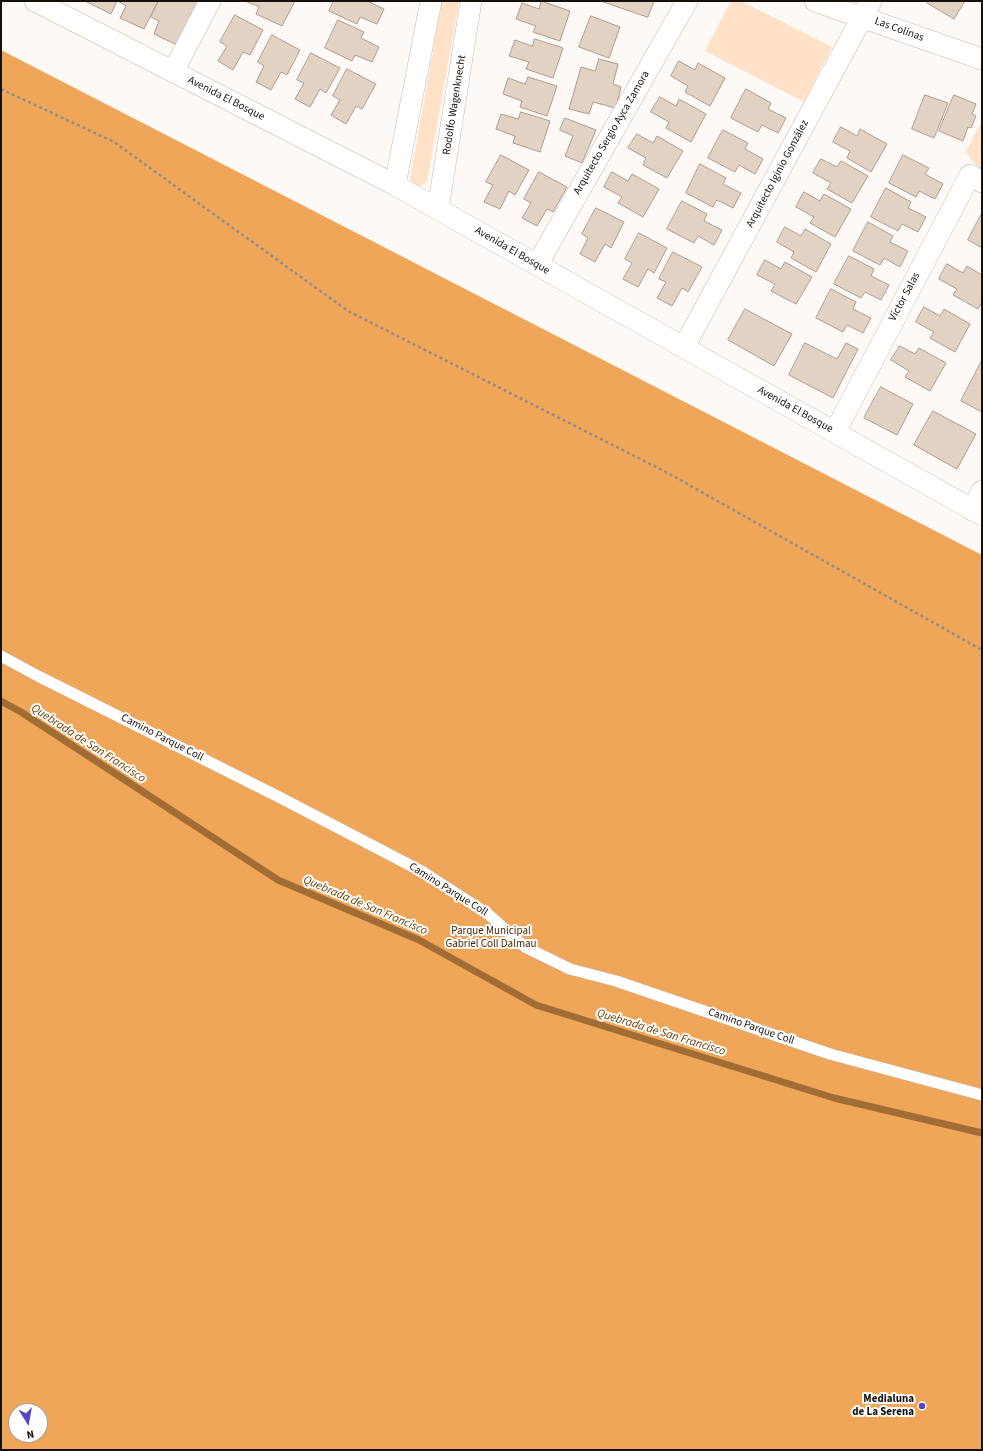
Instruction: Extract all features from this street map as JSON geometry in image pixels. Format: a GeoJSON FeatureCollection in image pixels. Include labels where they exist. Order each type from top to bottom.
{"type":"FeatureCollection","features":[{"type":"Feature","properties":{"kind":"street","name":"Avenida El Bosque"},"geometry":{"type":"LineString","coordinates":[[35,1],[438,208],[977,512]]}},
{"type":"Feature","properties":{"kind":"street"},"geometry":{"type":"LineString","coordinates":[[173,72],[210,1]]}},
{"type":"Feature","properties":{"kind":"street"},"geometry":{"type":"LineString","coordinates":[[395,185],[431,1]]}},
{"type":"Feature","properties":{"kind":"street","name":"Rodolfo Wagenknecht"},"geometry":{"type":"LineString","coordinates":[[438,208],[471,1]]}},
{"type":"Feature","properties":{"kind":"street","name":"Arquitecto Sergio Ayca Zamora"},"geometry":{"type":"LineString","coordinates":[[537,265],[686,1]]}},
{"type":"Feature","properties":{"kind":"street","name":"Las Colinas"},"geometry":{"type":"LineString","coordinates":[[815,1],[867,9],[982,59]]}},
{"type":"Feature","properties":{"kind":"street","name":"Arquitecto Iginio González"},"geometry":{"type":"LineString","coordinates":[[684,347],[867,9]]}},
{"type":"Feature","properties":{"kind":"street","name":"Víctor Salas"},"geometry":{"type":"LineString","coordinates":[[834,432],[970,175],[982,182]]}},
{"type":"Feature","properties":{"kind":"street"},"geometry":{"type":"LineString","coordinates":[[977,512],[982,491]]}},
{"type":"Feature","properties":{"kind":"lane","name":"Camino Parque Coll"},"geometry":{"type":"LineString","coordinates":[[1,656],[45,680],[281,798],[423,872],[488,914],[525,947],[570,969],[616,981],[830,1054],[982,1095]]}},
{"type":"Feature","properties":{"kind":"path"},"geometry":{"type":"LineString","coordinates":[[1,89],[114,142],[348,311],[666,472],[982,650]]}},
{"type":"Feature","properties":{"kind":"shaded area"},"geometry":{"type":"Polygon","coordinates":[[[442,1],[459,1],[427,182],[420,186],[414,184],[410,180],[442,1]]]}},
{"type":"Feature","properties":{"kind":"shaded area"},"geometry":{"type":"Polygon","coordinates":[[[731,1],[741,1],[832,47],[804,102],[705,51],[731,1]]]}},
{"type":"Feature","properties":{"kind":"shaded area"},"geometry":{"type":"Polygon","coordinates":[[[982,121],[982,170],[971,160],[966,151],[982,121]]]}},
{"type":"Feature","properties":{"kind":"green space","name":"Parque Municipal Gabriel Coll Dalmau"},"geometry":{"type":"Polygon","coordinates":[[[1,50],[982,555],[982,1450],[1,1450],[1,50]]]}},
{"type":"Feature","properties":{"kind":"building"},"geometry":{"type":"Polygon","coordinates":[[[117,1],[111,14],[87,2],[117,1]]]}},
{"type":"Feature","properties":{"kind":"building"},"geometry":{"type":"Polygon","coordinates":[[[118,1],[158,1],[144,29],[120,18],[126,6],[118,1]]]}},
{"type":"Feature","properties":{"kind":"building"},"geometry":{"type":"Polygon","coordinates":[[[159,1],[198,2],[177,45],[154,34],[159,21],[151,17],[159,1]]]}},
{"type":"Feature","properties":{"kind":"building"},"geometry":{"type":"Polygon","coordinates":[[[246,1],[295,1],[282,26],[256,14],[259,7],[246,1]]]}},
{"type":"Feature","properties":{"kind":"building"},"geometry":{"type":"Polygon","coordinates":[[[334,1],[367,1],[384,9],[377,24],[360,17],[357,24],[329,11],[334,1]]]}},
{"type":"Feature","properties":{"kind":"building"},"geometry":{"type":"Polygon","coordinates":[[[541,1],[570,11],[560,41],[533,32],[536,26],[516,19],[522,3],[539,9],[541,1]]]}},
{"type":"Feature","properties":{"kind":"building"},"geometry":{"type":"Polygon","coordinates":[[[601,1],[654,1],[648,17],[601,1]]]}},
{"type":"Feature","properties":{"kind":"building"},"geometry":{"type":"Polygon","coordinates":[[[929,1],[965,1],[954,19],[927,3],[929,1]]]}},
{"type":"Feature","properties":{"kind":"building"},"geometry":{"type":"Polygon","coordinates":[[[235,15],[263,30],[250,55],[243,52],[233,70],[218,61],[227,46],[220,42],[235,15]]]}},
{"type":"Feature","properties":{"kind":"building"},"geometry":{"type":"Polygon","coordinates":[[[591,16],[620,27],[609,58],[579,47],[591,16]]]}},
{"type":"Feature","properties":{"kind":"building"},"geometry":{"type":"Polygon","coordinates":[[[338,20],[364,32],[361,38],[379,47],[372,62],[355,55],[352,61],[325,48],[338,20]]]}},
{"type":"Feature","properties":{"kind":"building"},"geometry":{"type":"Polygon","coordinates":[[[272,35],[300,50],[287,75],[281,72],[271,90],[256,82],[264,66],[258,62],[272,35]]]}},
{"type":"Feature","properties":{"kind":"building"},"geometry":{"type":"Polygon","coordinates":[[[535,39],[563,48],[553,78],[526,69],[529,62],[509,56],[515,40],[532,46],[535,39]]]}},
{"type":"Feature","properties":{"kind":"building"},"geometry":{"type":"Polygon","coordinates":[[[311,53],[340,68],[326,93],[320,89],[310,107],[295,99],[304,83],[297,80],[311,53]]]}},
{"type":"Feature","properties":{"kind":"building"},"geometry":{"type":"Polygon","coordinates":[[[599,59],[618,64],[613,84],[621,87],[616,108],[593,102],[589,114],[569,109],[581,67],[595,71],[599,59]]]}},
{"type":"Feature","properties":{"kind":"building"},"geometry":{"type":"Polygon","coordinates":[[[679,61],[695,70],[698,63],[725,78],[710,106],[685,92],[688,86],[671,76],[679,61]]]}},
{"type":"Feature","properties":{"kind":"building"},"geometry":{"type":"Polygon","coordinates":[[[347,69],[376,84],[362,109],[356,106],[346,124],[331,115],[340,100],[333,96],[347,69]]]}},
{"type":"Feature","properties":{"kind":"building"},"geometry":{"type":"Polygon","coordinates":[[[528,77],[557,86],[547,116],[520,107],[522,101],[503,94],[508,78],[525,84],[528,77]]]}},
{"type":"Feature","properties":{"kind":"building"},"geometry":{"type":"Polygon","coordinates":[[[746,89],[771,103],[768,109],[786,118],[778,133],[762,125],[758,132],[731,118],[746,89]]]}},
{"type":"Feature","properties":{"kind":"building"},"geometry":{"type":"Polygon","coordinates":[[[925,95],[948,103],[934,138],[912,129],[925,95]]]}},
{"type":"Feature","properties":{"kind":"building"},"geometry":{"type":"Polygon","coordinates":[[[954,95],[976,104],[972,114],[976,116],[971,128],[968,127],[963,141],[939,131],[954,95]]]}},
{"type":"Feature","properties":{"kind":"building"},"geometry":{"type":"Polygon","coordinates":[[[660,97],[676,106],[679,99],[706,114],[691,142],[666,128],[669,122],[651,112],[660,97]]]}},
{"type":"Feature","properties":{"kind":"building"},"geometry":{"type":"Polygon","coordinates":[[[521,112],[550,121],[540,152],[513,143],[515,136],[496,129],[501,114],[518,119],[521,112]]]}},
{"type":"Feature","properties":{"kind":"building"},"geometry":{"type":"Polygon","coordinates":[[[565,118],[596,130],[582,163],[565,156],[573,136],[560,130],[565,118]]]}},
{"type":"Feature","properties":{"kind":"building"},"geometry":{"type":"Polygon","coordinates":[[[841,127],[857,136],[860,129],[887,144],[871,172],[847,158],[850,151],[833,142],[841,127]]]}},
{"type":"Feature","properties":{"kind":"building"},"geometry":{"type":"Polygon","coordinates":[[[723,130],[748,143],[745,149],[763,159],[755,174],[739,165],[735,172],[708,158],[723,130]]]}},
{"type":"Feature","properties":{"kind":"building"},"geometry":{"type":"Polygon","coordinates":[[[637,134],[653,143],[657,136],[683,151],[667,178],[643,165],[646,158],[628,148],[637,134]]]}},
{"type":"Feature","properties":{"kind":"building"},"geometry":{"type":"Polygon","coordinates":[[[501,155],[529,170],[515,195],[509,191],[500,209],[484,202],[493,185],[486,182],[501,155]]]}},
{"type":"Feature","properties":{"kind":"building"},"geometry":{"type":"Polygon","coordinates":[[[903,155],[929,168],[925,174],[943,184],[935,199],[919,191],[916,197],[889,183],[903,155]]]}},
{"type":"Feature","properties":{"kind":"building"},"geometry":{"type":"Polygon","coordinates":[[[821,159],[837,167],[841,161],[868,176],[852,203],[827,189],[831,183],[813,173],[821,159]]]}},
{"type":"Feature","properties":{"kind":"building"},"geometry":{"type":"Polygon","coordinates":[[[700,164],[726,178],[723,184],[741,193],[733,208],[717,200],[713,207],[686,193],[700,164]]]}},
{"type":"Feature","properties":{"kind":"building"},"geometry":{"type":"Polygon","coordinates":[[[539,172],[567,187],[553,212],[547,209],[537,226],[522,218],[531,203],[524,199],[539,172]]]}},
{"type":"Feature","properties":{"kind":"building"},"geometry":{"type":"Polygon","coordinates":[[[612,172],[628,181],[632,174],[659,189],[643,217],[618,203],[622,197],[604,187],[612,172]]]}},
{"type":"Feature","properties":{"kind":"building"},"geometry":{"type":"Polygon","coordinates":[[[886,188],[911,202],[908,208],[926,217],[918,232],[902,224],[898,231],[871,217],[886,188]]]}},
{"type":"Feature","properties":{"kind":"building"},"geometry":{"type":"Polygon","coordinates":[[[804,192],[820,201],[824,194],[851,209],[835,237],[810,223],[814,217],[796,207],[804,192]]]}},
{"type":"Feature","properties":{"kind":"building"},"geometry":{"type":"Polygon","coordinates":[[[682,201],[707,214],[704,221],[722,230],[714,245],[698,236],[694,243],[667,229],[682,201]]]}},
{"type":"Feature","properties":{"kind":"building"},"geometry":{"type":"Polygon","coordinates":[[[596,208],[624,222],[611,248],[605,244],[595,262],[580,254],[588,238],[582,234],[596,208]]]}},
{"type":"Feature","properties":{"kind":"building"},"geometry":{"type":"Polygon","coordinates":[[[982,213],[982,248],[968,240],[982,213]]]}},
{"type":"Feature","properties":{"kind":"building"},"geometry":{"type":"Polygon","coordinates":[[[868,222],[893,236],[890,242],[908,251],[900,267],[884,258],[880,265],[853,251],[868,222]]]}},
{"type":"Feature","properties":{"kind":"building"},"geometry":{"type":"Polygon","coordinates":[[[785,227],[801,236],[805,229],[831,244],[816,272],[791,258],[794,252],[777,242],[785,227]]]}},
{"type":"Feature","properties":{"kind":"building"},"geometry":{"type":"Polygon","coordinates":[[[639,233],[667,248],[654,273],[648,269],[638,287],[623,279],[632,263],[625,259],[639,233]]]}},
{"type":"Feature","properties":{"kind":"building"},"geometry":{"type":"Polygon","coordinates":[[[673,252],[702,267],[688,292],[682,288],[672,306],[657,298],[666,282],[659,279],[673,252]]]}},
{"type":"Feature","properties":{"kind":"building"},"geometry":{"type":"Polygon","coordinates":[[[849,256],[874,269],[871,276],[889,285],[881,300],[865,292],[861,298],[834,284],[849,256]]]}},
{"type":"Feature","properties":{"kind":"building"},"geometry":{"type":"Polygon","coordinates":[[[765,260],[781,269],[785,262],[812,277],[796,304],[771,291],[775,284],[757,275],[765,260]]]}},
{"type":"Feature","properties":{"kind":"building"},"geometry":{"type":"Polygon","coordinates":[[[947,264],[963,273],[967,266],[982,275],[982,302],[978,309],[953,295],[957,289],[939,279],[947,264]]]}},
{"type":"Feature","properties":{"kind":"building"},"geometry":{"type":"Polygon","coordinates":[[[831,289],[856,302],[853,309],[871,318],[863,333],[847,325],[843,332],[816,318],[831,289]]]}},
{"type":"Feature","properties":{"kind":"building"},"geometry":{"type":"Polygon","coordinates":[[[924,307],[940,316],[944,309],[970,324],[955,352],[930,338],[934,332],[916,322],[924,307]]]}},
{"type":"Feature","properties":{"kind":"building"},"geometry":{"type":"Polygon","coordinates":[[[745,309],[792,334],[774,366],[728,340],[745,309]]]}},
{"type":"Feature","properties":{"kind":"building"},"geometry":{"type":"Polygon","coordinates":[[[805,343],[837,359],[846,343],[858,349],[833,398],[789,375],[805,343]]]}},
{"type":"Feature","properties":{"kind":"building"},"geometry":{"type":"Polygon","coordinates":[[[900,346],[915,354],[919,348],[946,363],[930,391],[905,377],[909,371],[891,360],[900,346]]]}},
{"type":"Feature","properties":{"kind":"building"},"geometry":{"type":"Polygon","coordinates":[[[982,360],[982,412],[961,401],[982,360]]]}},
{"type":"Feature","properties":{"kind":"building"},"geometry":{"type":"Polygon","coordinates":[[[881,387],[913,404],[897,435],[864,418],[881,387]]]}},
{"type":"Feature","properties":{"kind":"building"},"geometry":{"type":"Polygon","coordinates":[[[933,411],[976,434],[957,469],[914,445],[933,411]]]}},
{"type":"Feature","properties":{"kind":"waterway","name":"Quebrada de San Francisco"},"geometry":{"type":"LineString","coordinates":[[1,701],[21,712],[278,880],[419,940],[536,1005],[834,1098],[982,1133]]}},
{"type":"Feature","properties":{"kind":"place","name":"Medialuna de La Serena"},"geometry":{"type":"Point","coordinates":[922,1406]}}]}
